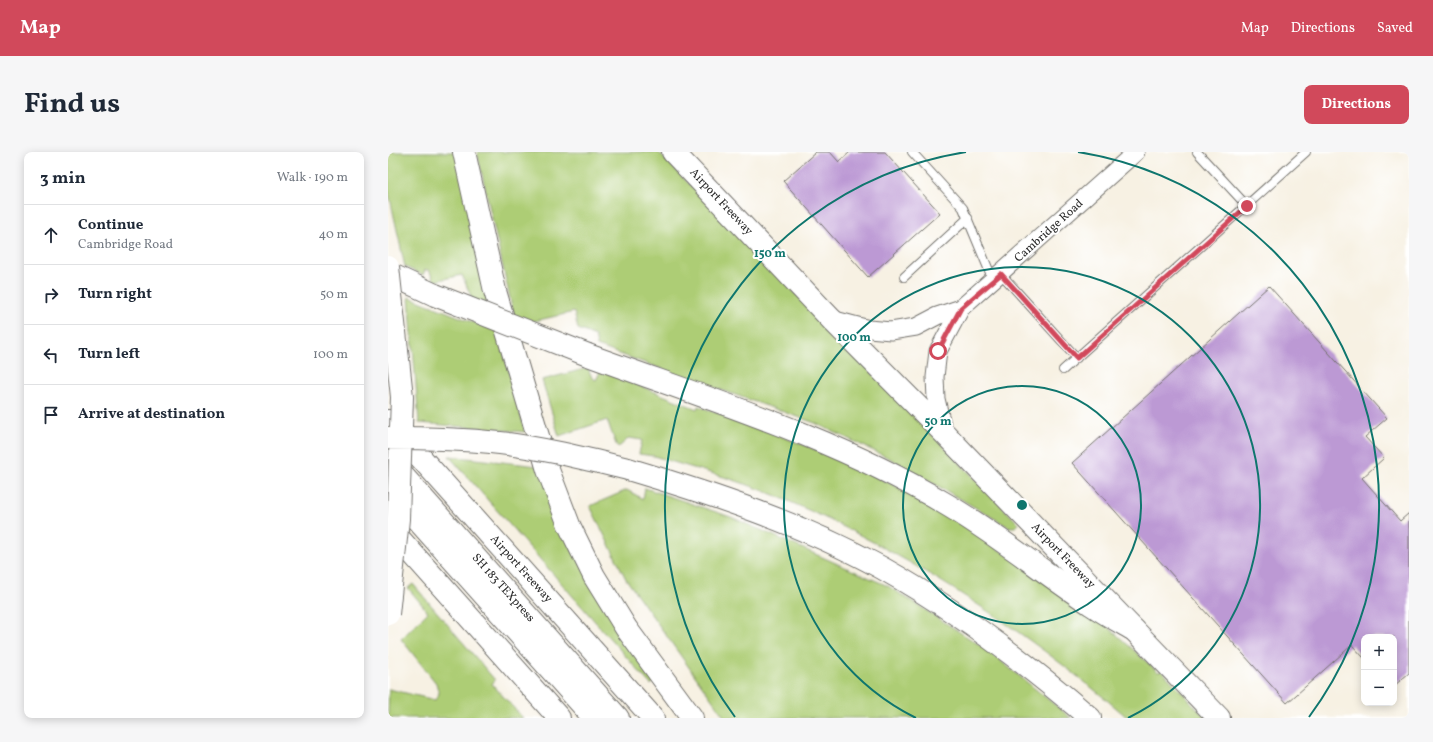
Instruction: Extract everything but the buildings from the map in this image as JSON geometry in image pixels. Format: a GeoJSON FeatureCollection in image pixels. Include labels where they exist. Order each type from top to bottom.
{"type":"FeatureCollection","features":[{"type":"Feature","properties":{"kind":"main road"},"geometry":{"type":"LineString","coordinates":[[464,152],[497,299],[548,470],[569,524],[594,576],[626,628],[692,718]]}},
{"type":"Feature","properties":{"kind":"main road","name":"Airport Freeway"},"geometry":{"type":"LineString","coordinates":[[673,152],[831,318],[1219,718]]}},
{"type":"Feature","properties":{"kind":"main road"},"geometry":{"type":"LineString","coordinates":[[388,267],[402,397],[398,519],[388,614]]}},
{"type":"Feature","properties":{"kind":"main road"},"geometry":{"type":"LineString","coordinates":[[388,274],[435,295],[588,355],[812,438],[878,467],[951,506],[1001,539],[1092,605],[1134,630]]}},
{"type":"Feature","properties":{"kind":"main road","name":"Airport Freeway"},"geometry":{"type":"LineString","coordinates":[[388,421],[653,718]]}},
{"type":"Feature","properties":{"kind":"main road"},"geometry":{"type":"LineString","coordinates":[[388,438],[430,438],[502,443],[570,455],[628,469],[713,495],[798,528],[881,568],[961,616],[1036,671],[1090,718]]}},
{"type":"Feature","properties":{"kind":"main road","name":"SH 183 TEXpress"},"geometry":{"type":"LineString","coordinates":[[388,459],[618,718]]}},
{"type":"Feature","properties":{"kind":"main road","name":"SH 183 TEXpress"},"geometry":{"type":"LineString","coordinates":[[388,487],[594,718]]}},
{"type":"Feature","properties":{"kind":"main road"},"geometry":{"type":"LineString","coordinates":[[388,526],[557,717]]}},
{"type":"Feature","properties":{"kind":"street","name":"Cambridge Road"},"geometry":{"type":"LineString","coordinates":[[944,433],[936,399],[935,377],[938,351],[961,308],[1136,152]]}},
{"type":"Feature","properties":{"kind":"street","name":"Cambridge Road"},"geometry":{"type":"LineString","coordinates":[[831,318],[869,329],[891,332],[916,327],[937,316],[961,308]]}},
{"type":"Feature","properties":{"kind":"lane"},"geometry":{"type":"LineString","coordinates":[[912,152],[963,208],[997,277],[1077,358]]}},
{"type":"Feature","properties":{"kind":"lane"},"geometry":{"type":"LineString","coordinates":[[1197,152],[1247,206]]}},
{"type":"Feature","properties":{"kind":"lane"},"geometry":{"type":"LineString","coordinates":[[1063,370],[1306,152]]}},
{"type":"Feature","properties":{"kind":"lane"},"geometry":{"type":"LineString","coordinates":[[904,277],[968,218]]}},
{"type":"Feature","properties":{"kind":"green space"},"geometry":{"type":"Polygon","coordinates":[[[388,152],[457,152],[493,308],[473,301],[462,275],[434,281],[429,270],[425,270],[423,275],[405,267],[388,189],[388,152]]]}},
{"type":"Feature","properties":{"kind":"green space"},"geometry":{"type":"Polygon","coordinates":[[[477,152],[658,152],[1019,524],[1015,527],[1009,527],[893,460],[815,423],[597,346],[595,336],[578,329],[574,312],[530,322],[514,316],[477,152]]]}},
{"type":"Feature","properties":{"kind":"green space"},"geometry":{"type":"Polygon","coordinates":[[[409,297],[498,332],[525,432],[419,423],[409,297]]]}},
{"type":"Feature","properties":{"kind":"green space"},"geometry":{"type":"Polygon","coordinates":[[[588,368],[592,378],[596,380],[601,370],[697,409],[698,406],[807,446],[892,484],[954,519],[1096,616],[1158,672],[1162,671],[1206,718],[1128,718],[1088,684],[1001,620],[908,562],[860,535],[764,491],[724,477],[654,456],[639,454],[642,440],[629,438],[617,447],[607,420],[559,436],[542,380],[588,368]]]}},
{"type":"Feature","properties":{"kind":"green space"},"geometry":{"type":"Polygon","coordinates":[[[449,456],[538,466],[655,681],[651,685],[449,456]]]}},
{"type":"Feature","properties":{"kind":"green space"},"geometry":{"type":"Polygon","coordinates":[[[645,488],[731,517],[888,586],[986,649],[1071,718],[725,718],[626,579],[590,506],[627,490],[643,499],[645,488]]]}},
{"type":"Feature","properties":{"kind":"green space"},"geometry":{"type":"Polygon","coordinates":[[[413,584],[495,680],[492,684],[523,718],[388,718],[389,689],[435,700],[439,694],[436,683],[401,639],[428,612],[408,588],[413,584]]]}},
{"type":"Feature","properties":{"kind":"route"},"geometry":{"type":"LineString","coordinates":[[938,351],[961,308],[1001,274],[1077,358],[1247,206]]}}]}
